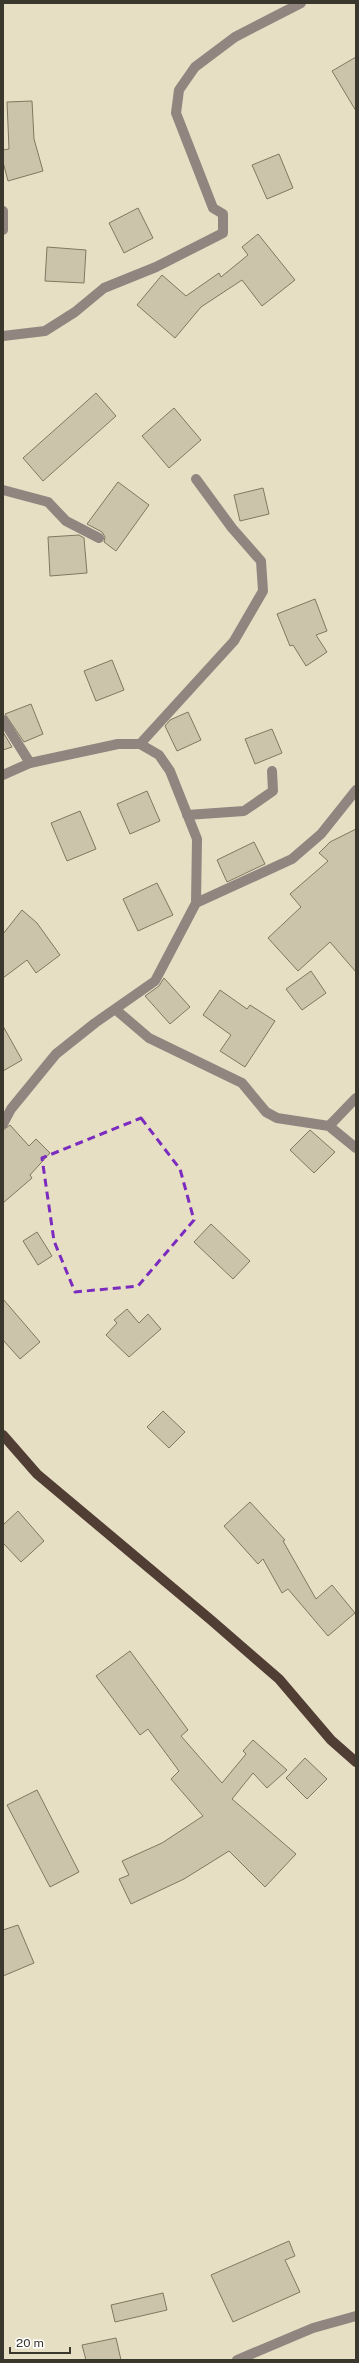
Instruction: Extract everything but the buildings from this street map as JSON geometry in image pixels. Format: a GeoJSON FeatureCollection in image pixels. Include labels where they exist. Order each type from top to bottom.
{"type":"FeatureCollection","features":[{"type":"Feature","properties":{"kind":"main road"},"geometry":{"type":"LineString","coordinates":[[3,1435],[37,1474],[279,1679],[331,1740],[356,1762]]}},
{"type":"Feature","properties":{"kind":"street"},"geometry":{"type":"LineString","coordinates":[[3,336],[45,332],[75,312],[104,288],[156,267],[223,233],[223,214],[213,208],[176,114],[179,90],[195,67],[235,36],[301,3]]}},
{"type":"Feature","properties":{"kind":"street"},"geometry":{"type":"LineString","coordinates":[[3,211],[3,230]]}},
{"type":"Feature","properties":{"kind":"street"},"geometry":{"type":"LineString","coordinates":[[140,744],[234,641],[263,591],[262,561],[232,528],[196,479]]}},
{"type":"Feature","properties":{"kind":"street"},"geometry":{"type":"LineString","coordinates":[[3,490],[48,502],[66,521],[99,538]]}},
{"type":"Feature","properties":{"kind":"street"},"geometry":{"type":"LineString","coordinates":[[3,720],[30,763]]}},
{"type":"Feature","properties":{"kind":"street"},"geometry":{"type":"LineString","coordinates":[[3,775],[30,763],[118,744],[140,744],[159,755],[170,771],[197,839],[196,903],[155,981],[115,1009],[56,1054],[11,1110],[3,1124]]}},
{"type":"Feature","properties":{"kind":"street"},"geometry":{"type":"LineString","coordinates":[[187,815],[244,811],[273,791],[272,771]]}},
{"type":"Feature","properties":{"kind":"street"},"geometry":{"type":"LineString","coordinates":[[196,903],[292,859],[321,834],[356,790]]}},
{"type":"Feature","properties":{"kind":"street"},"geometry":{"type":"LineString","coordinates":[[115,1009],[149,1038],[242,1083],[266,1112],[277,1118],[329,1126],[356,1148]]}},
{"type":"Feature","properties":{"kind":"street"},"geometry":{"type":"LineString","coordinates":[[329,1126],[356,1098]]}},
{"type":"Feature","properties":{"kind":"street"},"geometry":{"type":"LineString","coordinates":[[237,2360],[313,2328],[356,2316]]}},
{"type":"Feature","properties":{"kind":"highlighted area"},"geometry":{"type":"Polygon","coordinates":[[[141,1118],[180,1169],[194,1220],[138,1286],[75,1292],[54,1241],[42,1158],[141,1118]]]}}]}
